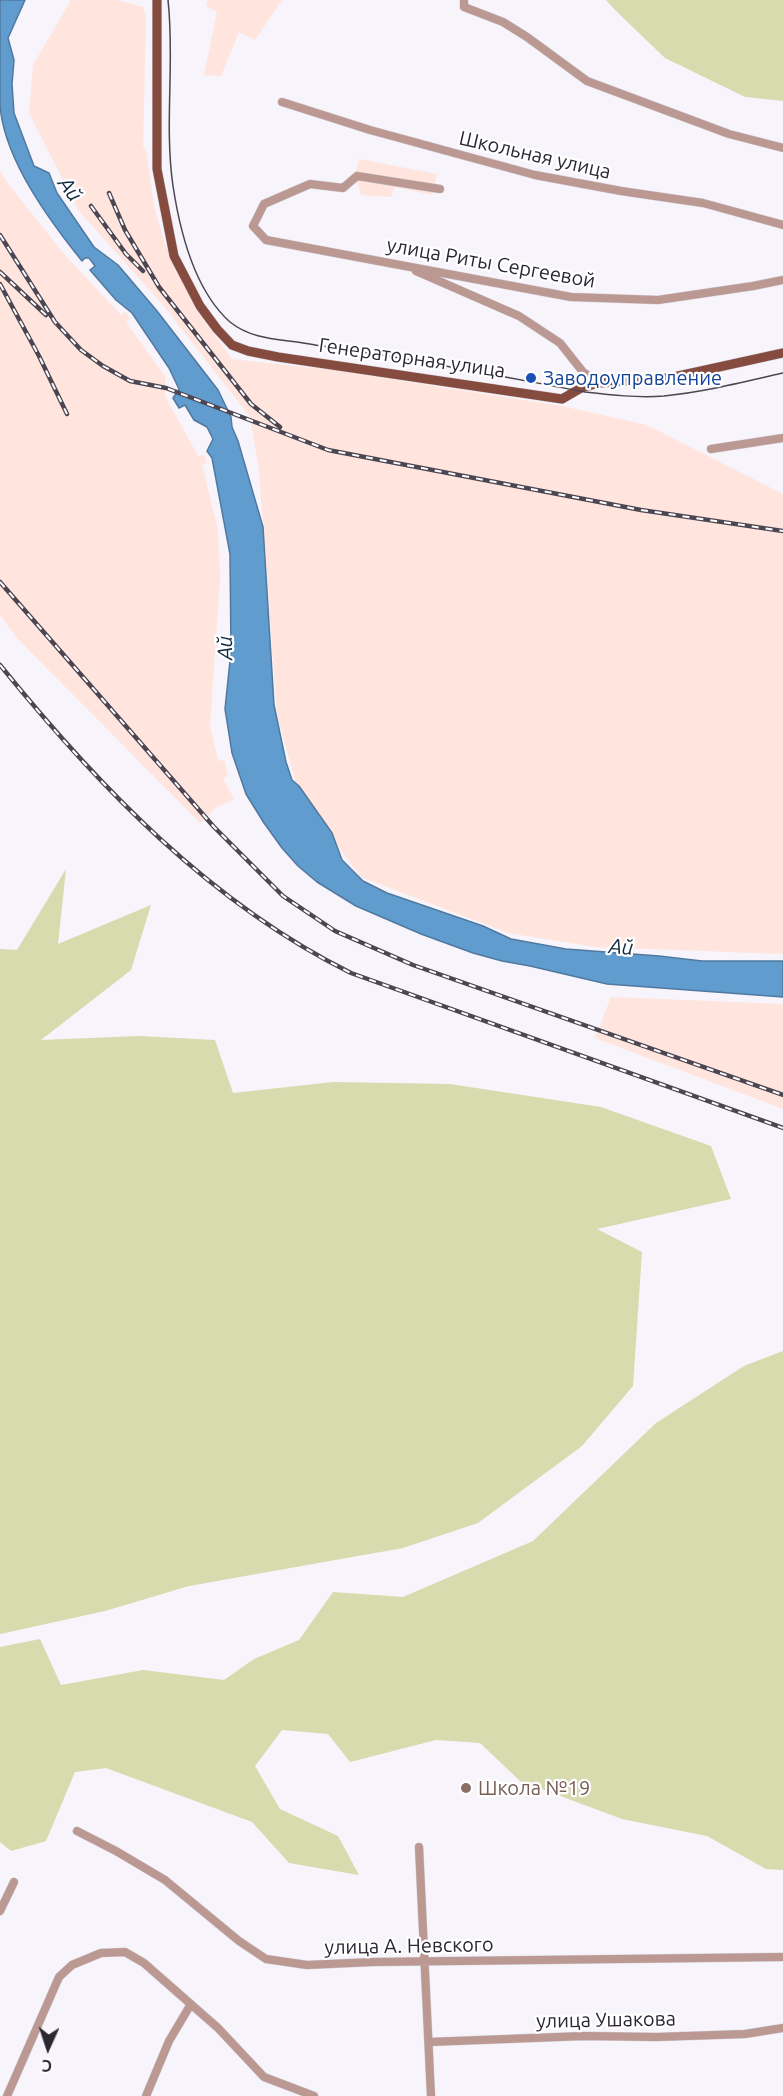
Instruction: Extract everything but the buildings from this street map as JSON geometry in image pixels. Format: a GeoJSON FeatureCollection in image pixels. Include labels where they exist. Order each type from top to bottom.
{"type":"FeatureCollection","features":[{"type":"Feature","properties":{"kind":"main road","name":"Генераторная улица"},"geometry":{"type":"LineString","coordinates":[[157,0],[157,169],[174,256],[200,306],[232,345],[248,351],[562,399],[580,388],[599,383],[669,378],[783,353]]}},
{"type":"Feature","properties":{"kind":"street"},"geometry":{"type":"LineString","coordinates":[[464,3],[503,22],[587,81],[729,134],[783,147]]}},
{"type":"Feature","properties":{"kind":"street","name":"Школьная улица"},"geometry":{"type":"LineString","coordinates":[[282,102],[535,175],[621,191],[703,202],[783,225]]}},
{"type":"Feature","properties":{"kind":"street","name":"улица Риты Сергеевой"},"geometry":{"type":"LineString","coordinates":[[440,189],[357,176],[343,188],[310,184],[264,204],[253,226],[266,240],[571,297],[658,300],[783,280]]}},
{"type":"Feature","properties":{"kind":"street"},"geometry":{"type":"LineString","coordinates":[[404,265],[519,316],[560,344],[583,372],[599,383]]}},
{"type":"Feature","properties":{"kind":"street"},"geometry":{"type":"LineString","coordinates":[[711,449],[783,438]]}},
{"type":"Feature","properties":{"kind":"street","name":"улица А. Невского"},"geometry":{"type":"LineString","coordinates":[[77,1831],[165,1880],[239,1941],[266,1959],[307,1965],[783,1957]]}},
{"type":"Feature","properties":{"kind":"street"},"geometry":{"type":"LineString","coordinates":[[419,1847],[431,2096]]}},
{"type":"Feature","properties":{"kind":"street"},"geometry":{"type":"LineString","coordinates":[[0,1911],[14,1882]]}},
{"type":"Feature","properties":{"kind":"street"},"geometry":{"type":"LineString","coordinates":[[7,2096],[59,1977],[72,1965],[101,1953],[125,1952],[144,1963],[218,2028],[264,2077],[297,2093],[314,2096]]}},
{"type":"Feature","properties":{"kind":"street"},"geometry":{"type":"LineString","coordinates":[[146,2096],[169,2041],[191,2004]]}},
{"type":"Feature","properties":{"kind":"street","name":"улица Ушакова"},"geometry":{"type":"LineString","coordinates":[[429,2042],[584,2036],[745,2034],[783,2028]]}},
{"type":"Feature","properties":{"kind":"shaded area"},"geometry":{"type":"Polygon","coordinates":[[[71,0],[117,0],[143,7],[146,17],[143,148],[146,149],[154,206],[165,244],[198,312],[232,359],[332,370],[562,406],[647,425],[783,494],[783,954],[595,947],[508,933],[361,877],[300,798],[277,715],[259,470],[250,417],[163,305],[78,210],[29,113],[33,65],[71,0]]]}},
{"type":"Feature","properties":{"kind":"shaded area"},"geometry":{"type":"Polygon","coordinates":[[[208,0],[282,0],[255,40],[239,32],[221,76],[204,75],[217,12],[206,6],[208,0]]]}},
{"type":"Feature","properties":{"kind":"shaded area"},"geometry":{"type":"Polygon","coordinates":[[[359,159],[437,174],[432,195],[395,187],[391,197],[361,195],[355,175],[359,159]]]}},
{"type":"Feature","properties":{"kind":"shaded area"},"geometry":{"type":"Polygon","coordinates":[[[0,171],[65,255],[121,315],[126,312],[130,319],[126,322],[165,376],[165,396],[198,456],[204,455],[207,463],[202,464],[218,530],[220,579],[210,725],[218,761],[224,760],[228,775],[223,778],[234,799],[214,809],[200,823],[16,637],[0,615],[0,171]]]}},
{"type":"Feature","properties":{"kind":"shaded area"},"geometry":{"type":"Polygon","coordinates":[[[611,997],[783,1004],[783,1109],[595,1038],[611,997]]]}},
{"type":"Feature","properties":{"kind":"green space"},"geometry":{"type":"Polygon","coordinates":[[[606,0],[783,0],[783,101],[745,97],[665,58],[606,0]]]}},
{"type":"Feature","properties":{"kind":"green space"},"geometry":{"type":"Polygon","coordinates":[[[66,869],[58,944],[151,905],[131,970],[41,1040],[139,1036],[215,1040],[233,1093],[333,1082],[450,1084],[601,1107],[711,1146],[731,1199],[597,1229],[642,1252],[633,1386],[582,1446],[478,1523],[403,1548],[189,1586],[105,1611],[0,1634],[0,949],[17,950],[66,869]]]}},
{"type":"Feature","properties":{"kind":"green space"},"geometry":{"type":"Polygon","coordinates":[[[783,1351],[783,1870],[766,1869],[707,1836],[622,1819],[520,1781],[480,1743],[436,1740],[350,1762],[328,1734],[282,1730],[255,1766],[280,1809],[338,1836],[359,1875],[289,1863],[252,1822],[106,1768],[75,1772],[46,1841],[11,1851],[0,1842],[0,1647],[40,1639],[61,1685],[143,1670],[224,1680],[254,1659],[299,1640],[333,1592],[403,1597],[533,1541],[656,1423],[744,1366],[783,1351]]]}},
{"type":"Feature","properties":{"kind":"water"},"geometry":{"type":"Polygon","coordinates":[[[0,0],[25,0],[8,38],[14,60],[12,84],[14,113],[34,166],[49,173],[57,193],[94,247],[118,265],[157,311],[218,390],[231,417],[232,427],[263,527],[274,705],[286,762],[292,780],[299,786],[332,833],[342,860],[363,881],[387,893],[483,926],[511,939],[566,949],[702,961],[783,961],[783,997],[607,984],[473,953],[356,906],[317,882],[282,848],[246,794],[232,753],[225,709],[231,651],[230,554],[212,458],[207,451],[213,439],[207,427],[194,420],[185,405],[179,408],[173,398],[179,389],[169,368],[132,313],[116,300],[90,270],[95,266],[89,258],[82,261],[56,227],[19,167],[3,126],[0,105],[0,0]]]}},
{"type":"Feature","properties":{"kind":"tram line"},"geometry":{"type":"LineString","coordinates":[[168,0],[170,163],[180,222],[191,259],[207,294],[218,309],[238,328],[274,339],[401,358],[585,392],[615,395],[654,397],[679,394],[783,373]]}},
{"type":"Feature","properties":{"kind":"railway"},"geometry":{"type":"LineString","coordinates":[[109,193],[125,230],[159,287],[251,404],[280,427]]}},
{"type":"Feature","properties":{"kind":"railway"},"geometry":{"type":"LineString","coordinates":[[91,206],[126,254],[143,271]]}},
{"type":"Feature","properties":{"kind":"railway"},"geometry":{"type":"LineString","coordinates":[[0,235],[55,322],[81,350],[130,381],[166,388],[328,450],[641,510],[783,531]]}},
{"type":"Feature","properties":{"kind":"railway"},"geometry":{"type":"LineString","coordinates":[[0,272],[46,315]]}},
{"type":"Feature","properties":{"kind":"railway"},"geometry":{"type":"LineString","coordinates":[[0,284],[67,414]]}},
{"type":"Feature","properties":{"kind":"railway"},"geometry":{"type":"LineString","coordinates":[[0,582],[214,827],[283,896],[335,931],[413,965],[783,1095]]}},
{"type":"Feature","properties":{"kind":"railway"},"geometry":{"type":"LineString","coordinates":[[0,665],[76,754],[159,838],[204,877],[299,945],[351,973],[783,1128]]}},
{"type":"Feature","properties":{"kind":"place","name":"Заводоуправление"},"geometry":{"type":"Point","coordinates":[531,378]}},
{"type":"Feature","properties":{"kind":"place","name":"Школа №19"},"geometry":{"type":"Point","coordinates":[466,1788]}},
{"type":"Feature","properties":{"kind":"water label","name":"Ай"},"geometry":{"type":"Point","coordinates":[70,189]}},
{"type":"Feature","properties":{"kind":"water label","name":"Ай"},"geometry":{"type":"Point","coordinates":[225,648]}},
{"type":"Feature","properties":{"kind":"water label","name":"Ай"},"geometry":{"type":"Point","coordinates":[621,947]}}]}
